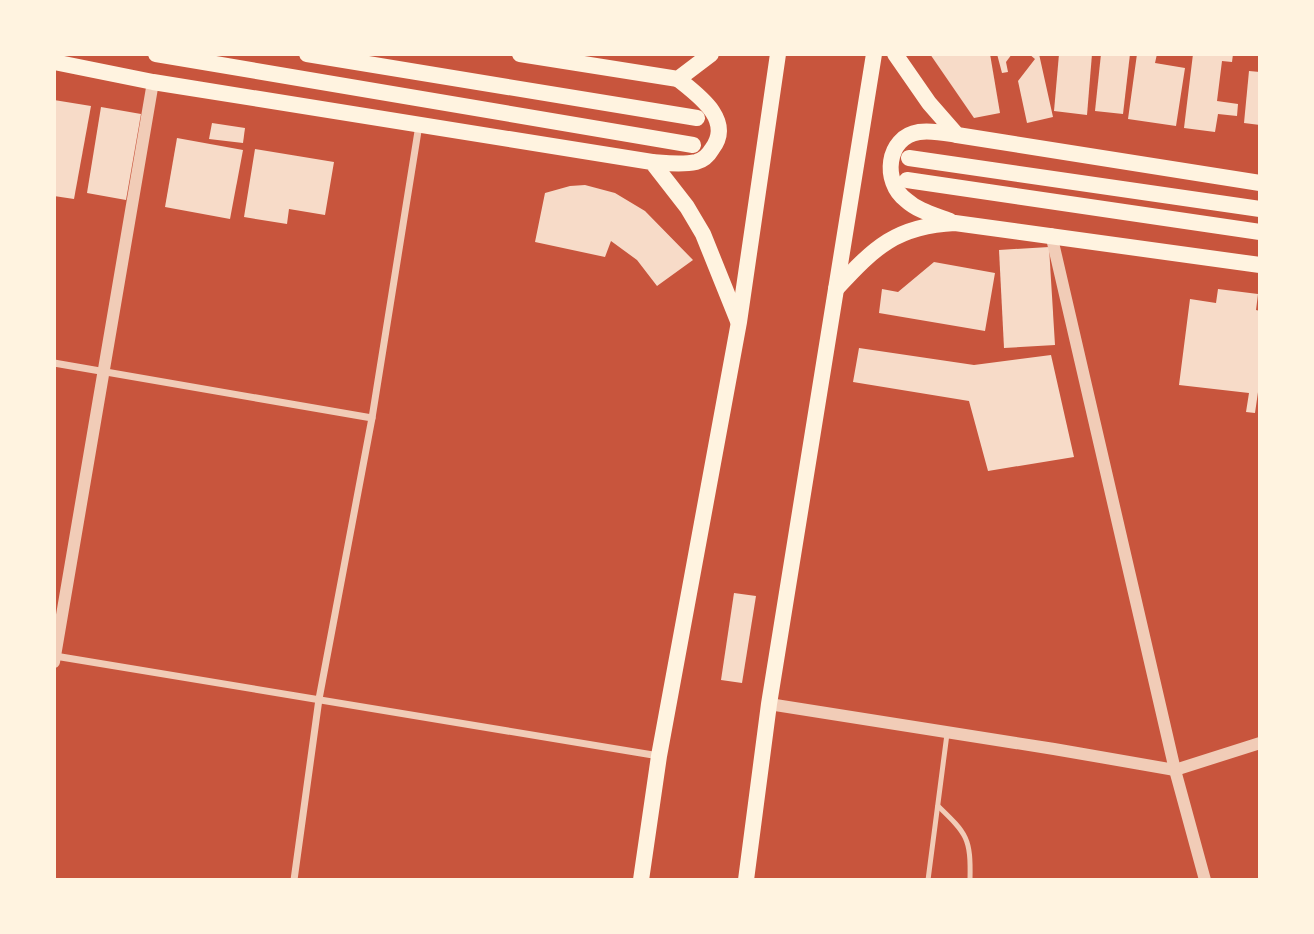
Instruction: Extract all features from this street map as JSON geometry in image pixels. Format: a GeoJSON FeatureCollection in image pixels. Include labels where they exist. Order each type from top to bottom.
{"type":"FeatureCollection","features":[{"type":"Feature","properties":{"kind":"main road"},"geometry":{"type":"LineString","coordinates":[[156,54],[693,145]]}},
{"type":"Feature","properties":{"kind":"main road"},"geometry":{"type":"LineString","coordinates":[[307,54],[697,118]]}},
{"type":"Feature","properties":{"kind":"main road"},"geometry":{"type":"LineString","coordinates":[[54,62],[153,82],[652,162],[697,162],[706,158],[715,145],[717,123],[714,111],[705,100],[678,79],[520,54]]}},
{"type":"Feature","properties":{"kind":"main road"},"geometry":{"type":"LineString","coordinates":[[678,79],[711,54]]}},
{"type":"Feature","properties":{"kind":"main road"},"geometry":{"type":"LineString","coordinates":[[641,880],[659,756],[739,322],[778,54]]}},
{"type":"Feature","properties":{"kind":"main road"},"geometry":{"type":"LineString","coordinates":[[746,880],[769,704],[874,54]]}},
{"type":"Feature","properties":{"kind":"main road"},"geometry":{"type":"LineString","coordinates":[[895,54],[929,103],[957,135]]}},
{"type":"Feature","properties":{"kind":"main road"},"geometry":{"type":"LineString","coordinates":[[955,223],[903,199],[895,188],[890,164],[895,147],[904,137],[918,132],[957,135],[1260,183]]}},
{"type":"Feature","properties":{"kind":"main road"},"geometry":{"type":"LineString","coordinates":[[909,158],[1260,209]]}},
{"type":"Feature","properties":{"kind":"main road"},"geometry":{"type":"LineString","coordinates":[[652,162],[687,207],[703,234],[739,322]]}},
{"type":"Feature","properties":{"kind":"main road"},"geometry":{"type":"LineString","coordinates":[[907,180],[1260,232]]}},
{"type":"Feature","properties":{"kind":"main road"},"geometry":{"type":"LineString","coordinates":[[836,289],[875,250],[895,237],[929,224],[955,223],[1051,234],[1260,265]]}},
{"type":"Feature","properties":{"kind":"street"},"geometry":{"type":"LineString","coordinates":[[153,82],[55,659],[319,699],[659,756]]}},
{"type":"Feature","properties":{"kind":"street"},"geometry":{"type":"LineString","coordinates":[[294,880],[319,699],[372,418],[419,125]]}},
{"type":"Feature","properties":{"kind":"street"},"geometry":{"type":"LineString","coordinates":[[1051,234],[1175,770],[1205,880]]}},
{"type":"Feature","properties":{"kind":"street"},"geometry":{"type":"LineString","coordinates":[[54,363],[372,418]]}},
{"type":"Feature","properties":{"kind":"street"},"geometry":{"type":"LineString","coordinates":[[769,704],[1175,770],[1260,743]]}},
{"type":"Feature","properties":{"kind":"lane"},"geometry":{"type":"LineString","coordinates":[[928,880],[947,732]]}},
{"type":"Feature","properties":{"kind":"lane"},"geometry":{"type":"LineString","coordinates":[[938,806],[963,831],[970,851],[970,880]]}},
{"type":"Feature","properties":{"kind":"building"},"geometry":{"type":"Polygon","coordinates":[[[930,54],[990,54],[1000,113],[974,118],[930,54]]]}},
{"type":"Feature","properties":{"kind":"building"},"geometry":{"type":"Polygon","coordinates":[[[997,54],[1012,54],[1006,62],[1008,72],[1002,73],[997,54]]]}},
{"type":"Feature","properties":{"kind":"building"},"geometry":{"type":"Polygon","coordinates":[[[1029,54],[1039,54],[1053,117],[1027,123],[1018,81],[1035,59],[1029,54]]]}},
{"type":"Feature","properties":{"kind":"building"},"geometry":{"type":"Polygon","coordinates":[[[1059,54],[1092,54],[1087,115],[1054,111],[1059,54]]]}},
{"type":"Feature","properties":{"kind":"building"},"geometry":{"type":"Polygon","coordinates":[[[1101,54],[1130,54],[1123,114],[1095,111],[1101,54]]]}},
{"type":"Feature","properties":{"kind":"building"},"geometry":{"type":"Polygon","coordinates":[[[1137,54],[1157,54],[1155,63],[1185,68],[1176,126],[1128,119],[1137,54]]]}},
{"type":"Feature","properties":{"kind":"building"},"geometry":{"type":"Polygon","coordinates":[[[1193,54],[1233,54],[1232,62],[1222,61],[1217,101],[1238,104],[1237,116],[1218,114],[1215,132],[1184,128],[1193,54]]]}},
{"type":"Feature","properties":{"kind":"building"},"geometry":{"type":"Polygon","coordinates":[[[1249,71],[1260,72],[1260,125],[1244,123],[1249,71]]]}},
{"type":"Feature","properties":{"kind":"building"},"geometry":{"type":"Polygon","coordinates":[[[54,100],[91,106],[74,199],[54,196],[54,100]]]}},
{"type":"Feature","properties":{"kind":"building"},"geometry":{"type":"Polygon","coordinates":[[[101,107],[141,114],[126,200],[87,193],[101,107]]]}},
{"type":"Feature","properties":{"kind":"building"},"geometry":{"type":"Polygon","coordinates":[[[212,123],[245,128],[243,143],[209,139],[212,123]]]}},
{"type":"Feature","properties":{"kind":"building"},"geometry":{"type":"Polygon","coordinates":[[[177,138],[243,150],[230,219],[165,207],[177,138]]]}},
{"type":"Feature","properties":{"kind":"building"},"geometry":{"type":"Polygon","coordinates":[[[255,149],[334,162],[325,215],[289,209],[287,224],[244,217],[255,149]]]}},
{"type":"Feature","properties":{"kind":"building"},"geometry":{"type":"Polygon","coordinates":[[[585,185],[615,193],[645,211],[693,260],[657,286],[637,260],[611,241],[605,257],[535,242],[545,193],[585,185]]]}},
{"type":"Feature","properties":{"kind":"building"},"geometry":{"type":"Polygon","coordinates":[[[1049,247],[1055,345],[1004,348],[999,250],[1049,247]]]}},
{"type":"Feature","properties":{"kind":"building"},"geometry":{"type":"Polygon","coordinates":[[[934,262],[995,273],[985,331],[879,313],[882,289],[898,292],[934,262]]]}},
{"type":"Feature","properties":{"kind":"building"},"geometry":{"type":"Polygon","coordinates":[[[1218,289],[1258,294],[1256,310],[1260,311],[1260,378],[1255,413],[1246,412],[1249,393],[1179,385],[1190,299],[1216,303],[1218,289]]]}},
{"type":"Feature","properties":{"kind":"building"},"geometry":{"type":"Polygon","coordinates":[[[859,348],[974,365],[1051,355],[1074,457],[988,471],[969,401],[853,382],[859,348]]]}},
{"type":"Feature","properties":{"kind":"building"},"geometry":{"type":"Polygon","coordinates":[[[734,593],[756,596],[742,683],[721,680],[734,593]]]}}]}
